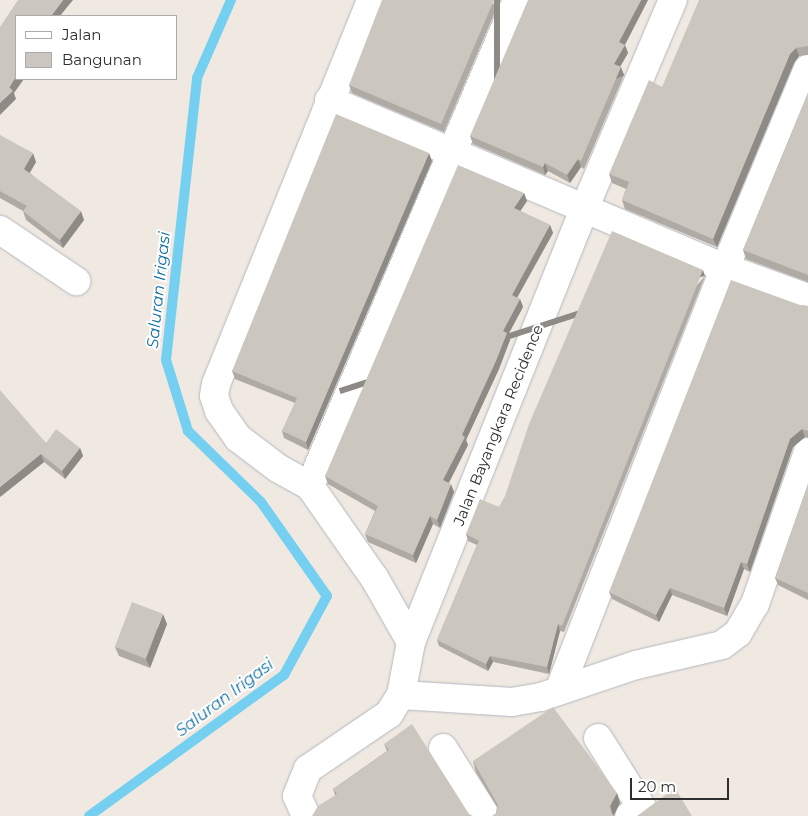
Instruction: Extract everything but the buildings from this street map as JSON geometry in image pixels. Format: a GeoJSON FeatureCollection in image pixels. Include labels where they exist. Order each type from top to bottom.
{"type":"FeatureCollection","features":[{"type":"Feature","properties":{"kind":"street"},"geometry":{"type":"LineString","coordinates":[[371,0],[329,100],[216,384],[214,396],[219,411],[238,438],[278,469],[310,486],[375,579],[411,642]]}},
{"type":"Feature","properties":{"kind":"street"},"geometry":{"type":"LineString","coordinates":[[310,486],[517,0]]}},
{"type":"Feature","properties":{"kind":"street","name":"Jalan Bayangkara Recidence"},"geometry":{"type":"LineString","coordinates":[[304,815],[297,796],[308,769],[389,714],[401,695],[411,642],[585,207],[672,0]]}},
{"type":"Feature","properties":{"kind":"street"},"geometry":{"type":"LineString","coordinates":[[560,688],[725,268],[808,69]]}},
{"type":"Feature","properties":{"kind":"street"},"geometry":{"type":"LineString","coordinates":[[329,100],[454,150],[725,268],[808,298]]}},
{"type":"Feature","properties":{"kind":"street"},"geometry":{"type":"LineString","coordinates":[[0,230],[76,281]]}},
{"type":"Feature","properties":{"kind":"street"},"geometry":{"type":"LineString","coordinates":[[401,695],[512,702],[541,697],[560,688],[636,665],[722,645],[738,633],[755,604],[808,452]]}},
{"type":"Feature","properties":{"kind":"street"},"geometry":{"type":"LineString","coordinates":[[598,738],[644,807]]}},
{"type":"Feature","properties":{"kind":"street"},"geometry":{"type":"LineString","coordinates":[[443,748],[486,816]]}},
{"type":"Feature","properties":{"kind":"waterway","name":"Saluran Irigasi"},"geometry":{"type":"LineString","coordinates":[[89,816],[284,675],[327,596],[261,502],[188,431],[166,360],[197,78],[231,0]]}}]}
